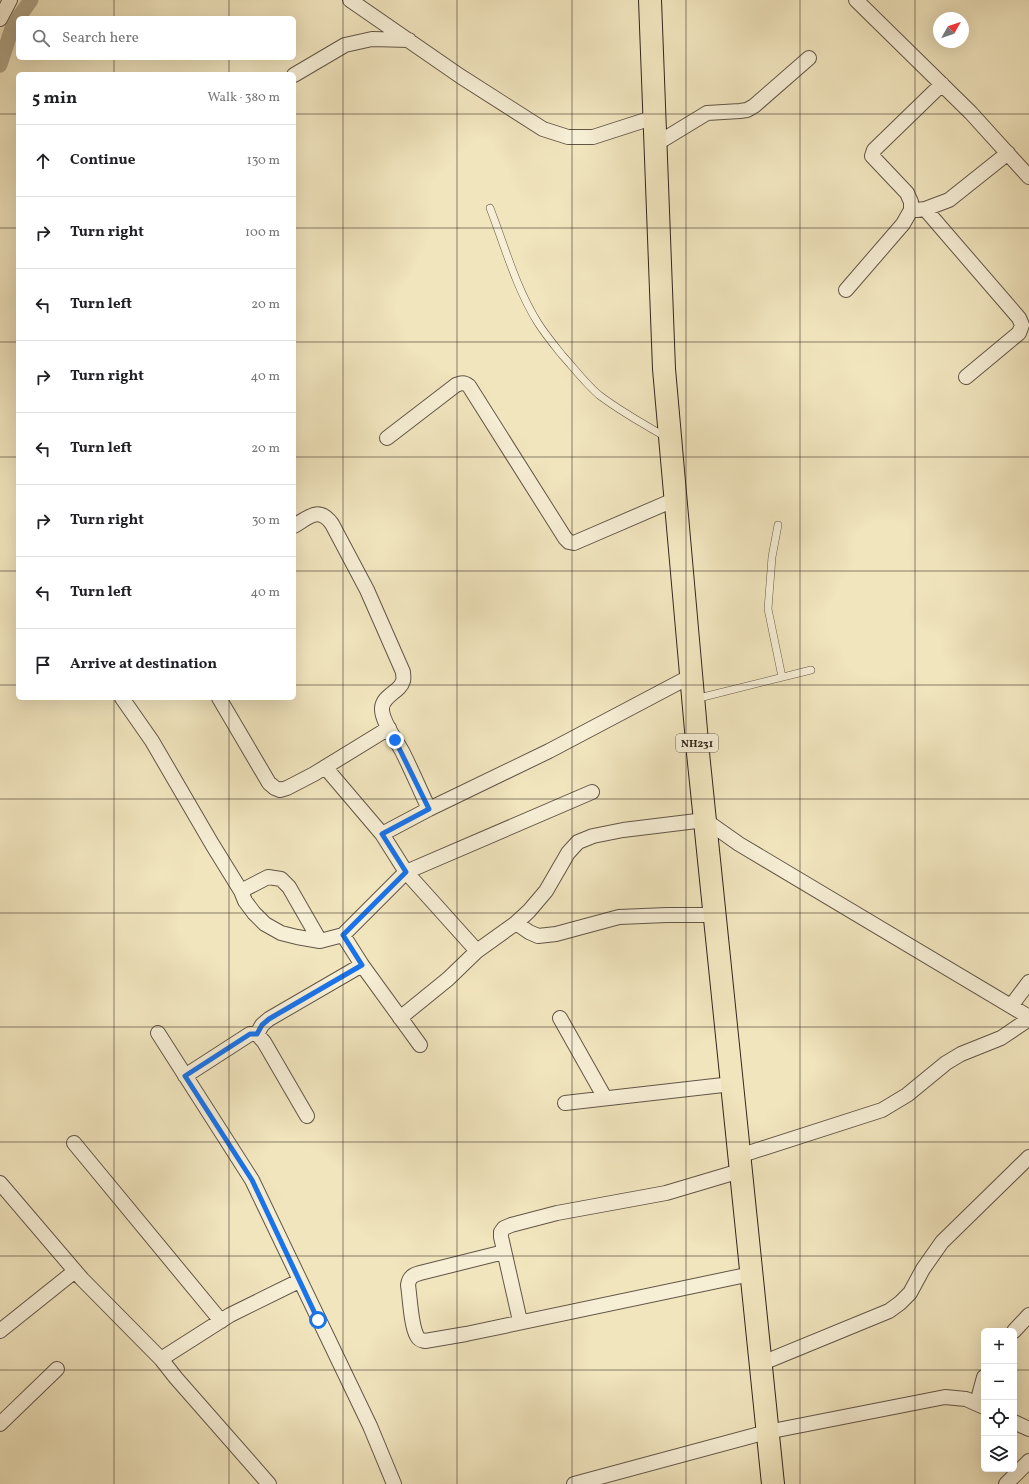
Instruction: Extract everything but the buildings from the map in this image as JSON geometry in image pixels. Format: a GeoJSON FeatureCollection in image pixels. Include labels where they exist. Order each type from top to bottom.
{"type":"FeatureCollection","features":[{"type":"Feature","properties":{"kind":"highway","name":"NH231"},"geometry":{"type":"LineString","coordinates":[[650,0],[664,368],[693,700],[773,1484]]}},
{"type":"Feature","properties":{"kind":"street"},"geometry":{"type":"LineString","coordinates":[[0,19],[10,0]]}},
{"type":"Feature","properties":{"kind":"street"},"geometry":{"type":"LineString","coordinates":[[350,0],[460,76],[543,129],[568,137],[593,137],[655,117]]}},
{"type":"Feature","properties":{"kind":"street"},"geometry":{"type":"LineString","coordinates":[[856,0],[971,113],[1029,177]]}},
{"type":"Feature","properties":{"kind":"street"},"geometry":{"type":"LineString","coordinates":[[296,73],[345,45],[372,40],[409,40]]}},
{"type":"Feature","properties":{"kind":"street"},"geometry":{"type":"LineString","coordinates":[[656,144],[707,112],[747,110],[754,106],[809,58]]}},
{"type":"Feature","properties":{"kind":"street"},"geometry":{"type":"LineString","coordinates":[[846,290],[903,224],[911,210],[911,202],[907,193],[872,156],[874,150],[878,144],[942,84]]}},
{"type":"Feature","properties":{"kind":"street"},"geometry":{"type":"LineString","coordinates":[[911,210],[925,209],[949,200],[1008,153]]}},
{"type":"Feature","properties":{"kind":"street"},"geometry":{"type":"LineString","coordinates":[[925,209],[1019,318],[1022,325],[1019,333],[966,377]]}},
{"type":"Feature","properties":{"kind":"street"},"geometry":{"type":"LineString","coordinates":[[387,438],[456,386],[461,383],[466,383],[569,542],[574,543],[676,498]]}},
{"type":"Feature","properties":{"kind":"street"},"geometry":{"type":"LineString","coordinates":[[296,525],[313,515],[321,514],[327,517],[367,590],[403,672],[403,681],[400,687],[386,699],[382,706],[382,712],[429,809]]}},
{"type":"Feature","properties":{"kind":"street"},"geometry":{"type":"LineString","coordinates":[[382,834],[429,809],[549,751],[691,676]]}},
{"type":"Feature","properties":{"kind":"street"},"geometry":{"type":"LineString","coordinates":[[123,700],[152,741],[212,844],[241,890],[249,907],[265,924],[281,933],[297,937],[320,941],[343,935],[406,872],[592,792]]}},
{"type":"Feature","properties":{"kind":"street"},"geometry":{"type":"LineString","coordinates":[[220,700],[269,782],[274,788],[280,790],[287,788],[325,767],[389,728]]}},
{"type":"Feature","properties":{"kind":"street"},"geometry":{"type":"LineString","coordinates":[[325,767],[382,834],[406,872],[477,951]]}},
{"type":"Feature","properties":{"kind":"street"},"geometry":{"type":"LineString","coordinates":[[400,1018],[448,979],[477,951],[516,923],[529,911],[546,891],[568,853],[578,842],[593,836],[623,830],[705,820],[739,844],[1029,1018],[1001,1038],[961,1054],[946,1063],[907,1095],[882,1110],[666,1193],[557,1213],[504,1228],[501,1232],[501,1237],[520,1322]]}},
{"type":"Feature","properties":{"kind":"street"},"geometry":{"type":"LineString","coordinates":[[241,890],[268,877],[281,879],[289,887],[320,941]]}},
{"type":"Feature","properties":{"kind":"street"},"geometry":{"type":"LineString","coordinates":[[516,923],[538,936],[556,934],[619,917],[667,914],[714,915]]}},
{"type":"Feature","properties":{"kind":"street"},"geometry":{"type":"LineString","coordinates":[[343,935],[362,965],[420,1045]]}},
{"type":"Feature","properties":{"kind":"street"},"geometry":{"type":"LineString","coordinates":[[257,1034],[262,1025],[269,1019],[362,965]]}},
{"type":"Feature","properties":{"kind":"street"},"geometry":{"type":"LineString","coordinates":[[1011,1006],[1029,982]]}},
{"type":"Feature","properties":{"kind":"street"},"geometry":{"type":"LineString","coordinates":[[560,1018],[605,1098]]}},
{"type":"Feature","properties":{"kind":"street"},"geometry":{"type":"LineString","coordinates":[[158,1033],[252,1180],[299,1281],[370,1426],[394,1484]]}},
{"type":"Feature","properties":{"kind":"street"},"geometry":{"type":"LineString","coordinates":[[185,1076],[250,1034],[257,1034],[264,1042],[307,1116]]}},
{"type":"Feature","properties":{"kind":"street"},"geometry":{"type":"LineString","coordinates":[[565,1103],[732,1084]]}},
{"type":"Feature","properties":{"kind":"street"},"geometry":{"type":"LineString","coordinates":[[74,1143],[221,1321]]}},
{"type":"Feature","properties":{"kind":"street"},"geometry":{"type":"LineString","coordinates":[[760,1364],[889,1311],[900,1303],[910,1293],[923,1269],[942,1242],[1029,1157]]}},
{"type":"Feature","properties":{"kind":"street"},"geometry":{"type":"LineString","coordinates":[[0,1183],[75,1271],[161,1359],[268,1484]]}},
{"type":"Feature","properties":{"kind":"street"},"geometry":{"type":"LineString","coordinates":[[504,1252],[420,1273],[411,1277],[408,1285],[415,1329],[420,1340],[425,1341],[751,1274]]}},
{"type":"Feature","properties":{"kind":"street"},"geometry":{"type":"LineString","coordinates":[[0,1331],[75,1271]]}},
{"type":"Feature","properties":{"kind":"street"},"geometry":{"type":"LineString","coordinates":[[161,1359],[230,1314],[299,1281]]}},
{"type":"Feature","properties":{"kind":"street"},"geometry":{"type":"LineString","coordinates":[[1017,1328],[1029,1315]]}},
{"type":"Feature","properties":{"kind":"street"},"geometry":{"type":"LineString","coordinates":[[0,1424],[58,1369]]}},
{"type":"Feature","properties":{"kind":"street"},"geometry":{"type":"LineString","coordinates":[[578,1484],[767,1432],[945,1397],[966,1400],[980,1405]]}},
{"type":"Feature","properties":{"kind":"street"},"geometry":{"type":"LineString","coordinates":[[1017,1423],[1029,1429]]}},
{"type":"Feature","properties":{"kind":"street"},"geometry":{"type":"LineString","coordinates":[[1006,1484],[1029,1461]]}},
{"type":"Feature","properties":{"kind":"lane"},"geometry":{"type":"LineString","coordinates":[[490,208],[516,278],[528,305],[538,324],[554,345],[578,374],[598,394],[628,415],[670,439]]}},
{"type":"Feature","properties":{"kind":"lane"},"geometry":{"type":"LineString","coordinates":[[778,526],[772,557],[768,609],[782,677]]}},
{"type":"Feature","properties":{"kind":"lane"},"geometry":{"type":"LineString","coordinates":[[693,700],[810,670]]}},
{"type":"Feature","properties":{"kind":"waterway"},"geometry":{"type":"LineString","coordinates":[[19,16],[31,0]]}},
{"type":"Feature","properties":{"kind":"waterway"},"geometry":{"type":"LineString","coordinates":[[0,65],[12,28],[16,22]]}},
{"type":"Feature","properties":{"kind":"route"},"geometry":{"type":"LineString","coordinates":[[318,1320],[252,1180],[185,1076],[250,1034],[257,1034],[262,1025],[269,1019],[362,965],[343,935],[406,872],[382,834],[429,809],[395,740]]}}]}
